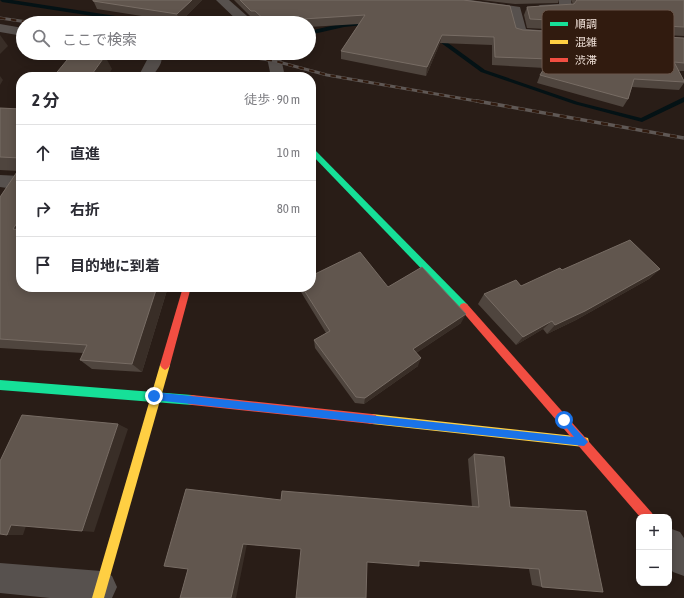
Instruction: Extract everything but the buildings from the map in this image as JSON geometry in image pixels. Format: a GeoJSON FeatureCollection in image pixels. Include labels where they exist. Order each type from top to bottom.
{"type":"FeatureCollection","features":[{"type":"Feature","properties":{"kind":"street"},"geometry":{"type":"LineString","coordinates":[[222,0],[240,16]]}},
{"type":"Feature","properties":{"kind":"street"},"geometry":{"type":"LineString","coordinates":[[443,0],[515,10],[566,8],[565,0]]}},
{"type":"Feature","properties":{"kind":"street"},"geometry":{"type":"LineString","coordinates":[[515,10],[520,33],[542,34]]}},
{"type":"Feature","properties":{"kind":"street"},"geometry":{"type":"LineString","coordinates":[[0,28],[16,31]]}},
{"type":"Feature","properties":{"kind":"street"},"geometry":{"type":"LineString","coordinates":[[148,72],[155,60]]}},
{"type":"Feature","properties":{"kind":"street"},"geometry":{"type":"LineString","coordinates":[[274,60],[277,72]]}},
{"type":"Feature","properties":{"kind":"street"},"geometry":{"type":"LineString","coordinates":[[316,155],[456,297],[645,514]]}},
{"type":"Feature","properties":{"kind":"street"},"geometry":{"type":"LineString","coordinates":[[0,181],[16,183]]}},
{"type":"Feature","properties":{"kind":"street"},"geometry":{"type":"LineString","coordinates":[[0,578],[99,592],[154,396],[185,292]]}},
{"type":"Feature","properties":{"kind":"street"},"geometry":{"type":"LineString","coordinates":[[0,385],[154,396],[584,442]]}},
{"type":"Feature","properties":{"kind":"street"},"geometry":{"type":"LineString","coordinates":[[672,547],[684,561]]}},
{"type":"Feature","properties":{"kind":"waterway"},"geometry":{"type":"LineString","coordinates":[[2,0],[104,16]]}},
{"type":"Feature","properties":{"kind":"waterway"},"geometry":{"type":"LineString","coordinates":[[316,31],[344,25],[371,23]]}},
{"type":"Feature","properties":{"kind":"waterway"},"geometry":{"type":"LineString","coordinates":[[435,36],[483,71],[576,103],[642,120],[684,99]]}},
{"type":"Feature","properties":{"kind":"railway"},"geometry":{"type":"LineString","coordinates":[[0,18],[16,20]]}},
{"type":"Feature","properties":{"kind":"railway"},"geometry":{"type":"LineString","coordinates":[[268,60],[316,72]]}},
{"type":"Feature","properties":{"kind":"railway"},"geometry":{"type":"LineString","coordinates":[[316,72],[482,102]]}},
{"type":"Feature","properties":{"kind":"railway"},"geometry":{"type":"LineString","coordinates":[[477,101],[684,138]]}},
{"type":"Feature","properties":{"kind":"traffic: fast"},"geometry":{"type":"LineString","coordinates":[[316,155],[464,307]]}},
{"type":"Feature","properties":{"kind":"traffic: fast"},"geometry":{"type":"LineString","coordinates":[[0,385],[192,400]]}},
{"type":"Feature","properties":{"kind":"traffic: slow"},"geometry":{"type":"LineString","coordinates":[[98,598],[165,365]]}},
{"type":"Feature","properties":{"kind":"traffic: slow"},"geometry":{"type":"LineString","coordinates":[[372,419],[584,442]]}},
{"type":"Feature","properties":{"kind":"traffic: jam"},"geometry":{"type":"LineString","coordinates":[[165,365],[186,292]]}},
{"type":"Feature","properties":{"kind":"traffic: jam"},"geometry":{"type":"LineString","coordinates":[[464,307],[645,514]]}},
{"type":"Feature","properties":{"kind":"traffic: jam"},"geometry":{"type":"LineString","coordinates":[[192,400],[372,419]]}},
{"type":"Feature","properties":{"kind":"route"},"geometry":{"type":"LineString","coordinates":[[154,396],[584,442],[564,420]]}}]}
